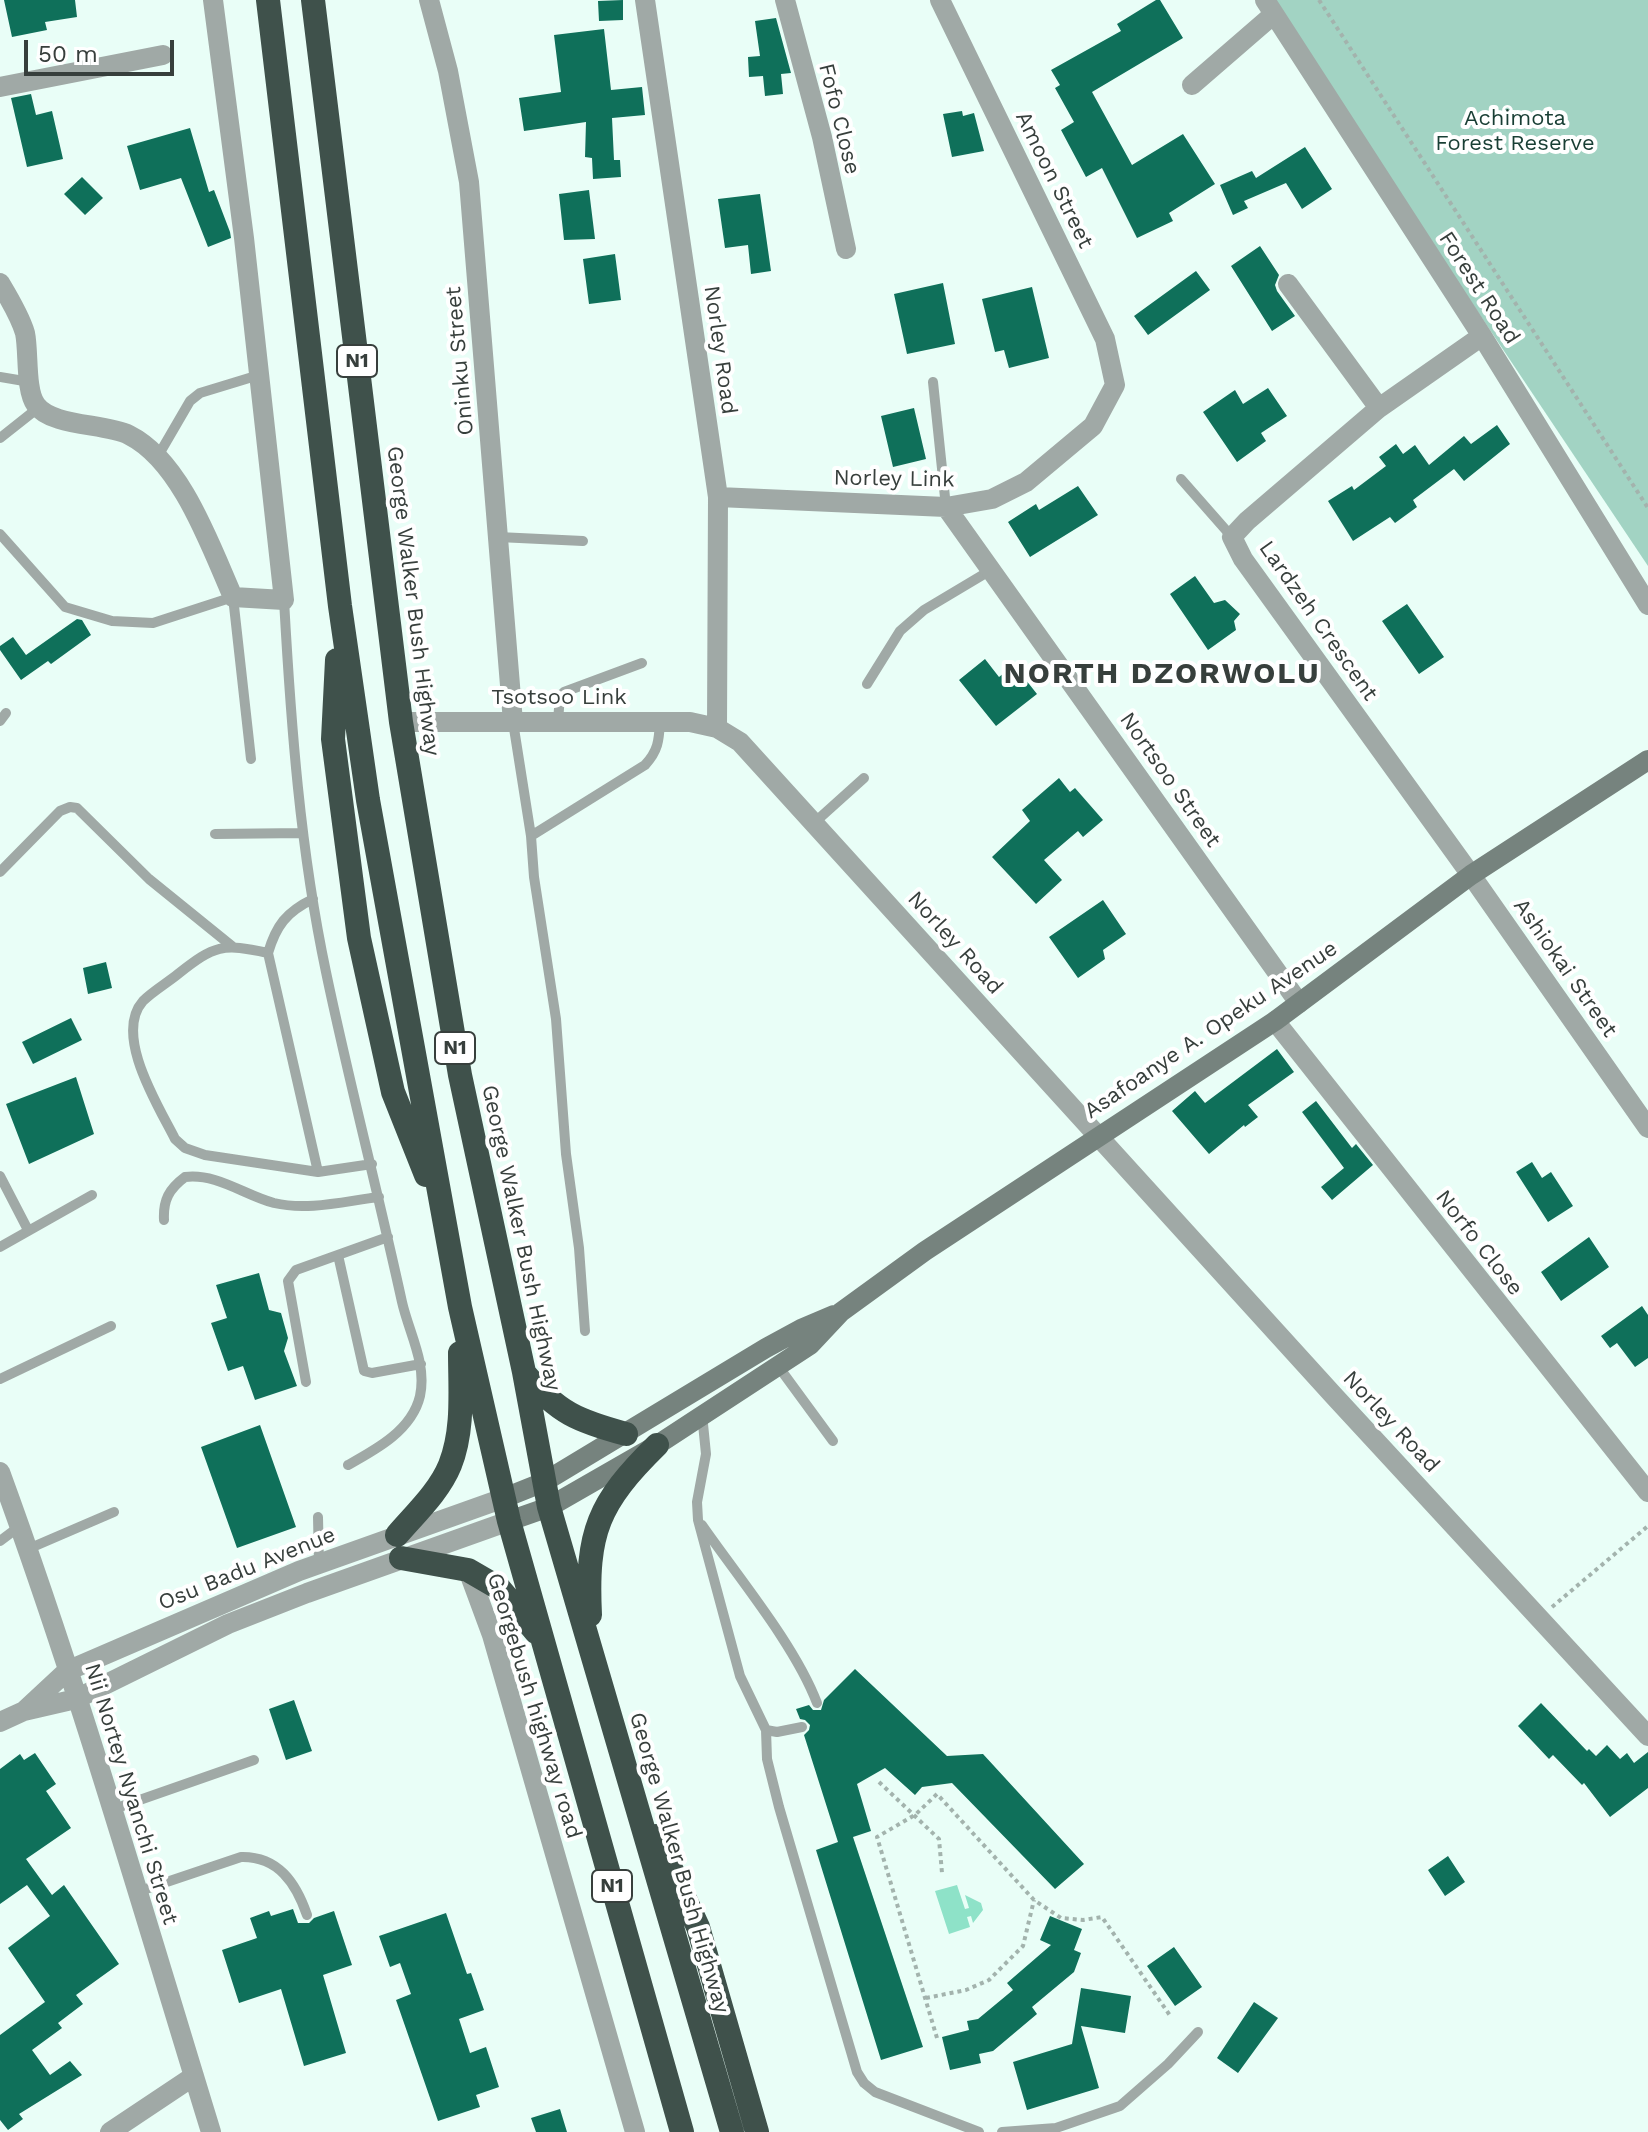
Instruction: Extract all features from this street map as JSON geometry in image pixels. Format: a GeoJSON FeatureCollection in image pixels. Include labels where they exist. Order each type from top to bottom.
{"type":"FeatureCollection","features":[{"type":"Feature","properties":{"kind":"highway","name":"N1"},"geometry":{"type":"LineString","coordinates":[[268,0],[340,606],[368,800],[460,1307],[506,1510],[682,2132]]}},
{"type":"Feature","properties":{"kind":"highway","name":"George Walker Bush Highway"},"geometry":{"type":"LineString","coordinates":[[313,0],[401,722],[460,1075],[524,1372],[549,1507],[732,2132]]}},
{"type":"Feature","properties":{"kind":"highway"},"geometry":{"type":"LineString","coordinates":[[340,606],[333,739],[359,938],[393,1092],[443,1218]]}},
{"type":"Feature","properties":{"kind":"highway"},"geometry":{"type":"LineString","coordinates":[[460,1307],[460,1419],[450,1465],[399,1546],[468,1570],[499,1588],[543,1640]]}},
{"type":"Feature","properties":{"kind":"highway"},"geometry":{"type":"LineString","coordinates":[[524,1372],[548,1401],[584,1423],[626,1434]]}},
{"type":"Feature","properties":{"kind":"highway"},"geometry":{"type":"LineString","coordinates":[[593,1662],[588,1571],[594,1534],[610,1497],[657,1445]]}},
{"type":"Feature","properties":{"kind":"highway"},"geometry":{"type":"LineString","coordinates":[[626,1774],[698,1927],[757,2132]]}},
{"type":"Feature","properties":{"kind":"main road","name":"Asafoanye A. Opeku Avenue"},"geometry":{"type":"LineString","coordinates":[[506,1510],[549,1507],[657,1445],[810,1345],[841,1312],[925,1251],[1275,1021],[1471,875],[1648,760]]}},
{"type":"Feature","properties":{"kind":"main road","name":"Asafoanye A. Opeku Avenue"},"geometry":{"type":"LineString","coordinates":[[506,1510],[544,1482],[766,1348],[841,1312]]}},
{"type":"Feature","properties":{"kind":"street"},"geometry":{"type":"LineString","coordinates":[[0,283],[24,332],[30,382],[38,408],[55,417],[127,434],[158,456],[182,489],[233,597],[284,600],[213,0]]}},
{"type":"Feature","properties":{"kind":"street","name":"Oninku Street"},"geometry":{"type":"LineString","coordinates":[[429,0],[448,71],[469,182],[513,722]]}},
{"type":"Feature","properties":{"kind":"street","name":"Norley Road"},"geometry":{"type":"LineString","coordinates":[[645,0],[718,497],[717,728],[740,742],[1648,1736]]}},
{"type":"Feature","properties":{"kind":"street","name":"Fofo Close"},"geometry":{"type":"LineString","coordinates":[[785,0],[822,137],[846,249]]}},
{"type":"Feature","properties":{"kind":"street","name":"Amoon Street"},"geometry":{"type":"LineString","coordinates":[[940,0],[1105,339],[1115,385]]}},
{"type":"Feature","properties":{"kind":"street"},"geometry":{"type":"LineString","coordinates":[[1192,85],[1270,7]]}},
{"type":"Feature","properties":{"kind":"street","name":"Forest Road"},"geometry":{"type":"LineString","coordinates":[[1270,7],[1482,336],[1648,605]]}},
{"type":"Feature","properties":{"kind":"street"},"geometry":{"type":"LineString","coordinates":[[0,87],[163,55]]}},
{"type":"Feature","properties":{"kind":"street"},"geometry":{"type":"LineString","coordinates":[[1288,284],[1379,408]]}},
{"type":"Feature","properties":{"kind":"street","name":"Lardzeh Crescent"},"geometry":{"type":"LineString","coordinates":[[1471,875],[1243,559],[1232,537],[1379,408],[1482,336]]}},
{"type":"Feature","properties":{"kind":"street","name":"Norley Link"},"geometry":{"type":"LineString","coordinates":[[718,497],[946,507],[992,499],[1026,482],[1093,426],[1115,385]]}},
{"type":"Feature","properties":{"kind":"street","name":"Nortsoo Street"},"geometry":{"type":"LineString","coordinates":[[946,507],[1299,1003]]}},
{"type":"Feature","properties":{"kind":"street","name":"Tsotsoo Link"},"geometry":{"type":"LineString","coordinates":[[401,722],[690,722],[717,728]]}},
{"type":"Feature","properties":{"kind":"street","name":"Ashiokai Street"},"geometry":{"type":"LineString","coordinates":[[1471,875],[1648,1128]]}},
{"type":"Feature","properties":{"kind":"street","name":"Norfo Close"},"geometry":{"type":"LineString","coordinates":[[1275,1021],[1648,1492]]}},
{"type":"Feature","properties":{"kind":"street","name":"Nii Nortey Nyanchi Street"},"geometry":{"type":"LineString","coordinates":[[0,1472],[76,1699],[211,2132]]}},
{"type":"Feature","properties":{"kind":"street","name":"Osu Badu Avenue"},"geometry":{"type":"LineString","coordinates":[[24,1711],[67,1671],[319,1564],[399,1546],[506,1510]]}},
{"type":"Feature","properties":{"kind":"street","name":"Osu Badu Avenue"},"geometry":{"type":"LineString","coordinates":[[0,1722],[24,1711],[76,1699],[228,1624],[399,1546]]}},
{"type":"Feature","properties":{"kind":"street","name":"Georgebush highway road"},"geometry":{"type":"LineString","coordinates":[[468,1570],[492,1635],[635,2132]]}},
{"type":"Feature","properties":{"kind":"street"},"geometry":{"type":"LineString","coordinates":[[110,2132],[194,2076]]}},
{"type":"Feature","properties":{"kind":"lane"},"geometry":{"type":"LineString","coordinates":[[158,456],[182,413],[200,393],[259,375]]}},
{"type":"Feature","properties":{"kind":"lane"},"geometry":{"type":"LineString","coordinates":[[0,377],[30,382]]}},
{"type":"Feature","properties":{"kind":"lane"},"geometry":{"type":"LineString","coordinates":[[933,382],[946,507]]}},
{"type":"Feature","properties":{"kind":"lane"},"geometry":{"type":"LineString","coordinates":[[0,438],[38,408]]}},
{"type":"Feature","properties":{"kind":"lane"},"geometry":{"type":"LineString","coordinates":[[1181,479],[1232,537]]}},
{"type":"Feature","properties":{"kind":"lane"},"geometry":{"type":"LineString","coordinates":[[0,534],[65,607],[112,621],[153,623],[233,597],[251,759]]}},
{"type":"Feature","properties":{"kind":"lane"},"geometry":{"type":"LineString","coordinates":[[498,537],[583,541]]}},
{"type":"Feature","properties":{"kind":"lane"},"geometry":{"type":"LineString","coordinates":[[867,684],[900,631],[924,610],[991,570]]}},
{"type":"Feature","properties":{"kind":"lane"},"geometry":{"type":"LineString","coordinates":[[284,600],[291,730],[303,833],[326,972],[403,1309],[421,1364],[420,1396],[409,1421],[380,1448],[348,1465]]}},
{"type":"Feature","properties":{"kind":"lane"},"geometry":{"type":"LineString","coordinates":[[558,721],[560,696],[564,692],[642,663]]}},
{"type":"Feature","properties":{"kind":"lane"},"geometry":{"type":"LineString","coordinates":[[513,722],[556,1019],[566,1154],[579,1248],[585,1331]]}},
{"type":"Feature","properties":{"kind":"lane"},"geometry":{"type":"LineString","coordinates":[[531,836],[645,765],[659,745],[660,722]]}},
{"type":"Feature","properties":{"kind":"lane"},"geometry":{"type":"LineString","coordinates":[[814,823],[864,778]]}},
{"type":"Feature","properties":{"kind":"lane"},"geometry":{"type":"LineString","coordinates":[[0,872],[60,811],[77,808],[149,879],[233,947]]}},
{"type":"Feature","properties":{"kind":"lane"},"geometry":{"type":"LineString","coordinates":[[215,834],[303,833]]}},
{"type":"Feature","properties":{"kind":"lane"},"geometry":{"type":"LineString","coordinates":[[313,899],[298,906],[280,921],[268,953],[318,1172]]}},
{"type":"Feature","properties":{"kind":"lane"},"geometry":{"type":"LineString","coordinates":[[268,953],[233,947],[214,949],[142,1003],[135,1019],[133,1040],[138,1062],[175,1139],[185,1148],[205,1155],[318,1172],[372,1164]]}},
{"type":"Feature","properties":{"kind":"lane"},"geometry":{"type":"LineString","coordinates":[[0,1176],[28,1230]]}},
{"type":"Feature","properties":{"kind":"lane"},"geometry":{"type":"LineString","coordinates":[[164,1220],[170,1189],[185,1177],[210,1179],[289,1206],[379,1197]]}},
{"type":"Feature","properties":{"kind":"lane"},"geometry":{"type":"LineString","coordinates":[[0,1247],[92,1195]]}},
{"type":"Feature","properties":{"kind":"lane"},"geometry":{"type":"LineString","coordinates":[[306,1382],[288,1281],[296,1270],[388,1237]]}},
{"type":"Feature","properties":{"kind":"lane"},"geometry":{"type":"LineString","coordinates":[[338,1255],[364,1371],[372,1373],[421,1364]]}},
{"type":"Feature","properties":{"kind":"lane"},"geometry":{"type":"LineString","coordinates":[[0,1379],[111,1326]]}},
{"type":"Feature","properties":{"kind":"lane"},"geometry":{"type":"LineString","coordinates":[[778,1366],[833,1441]]}},
{"type":"Feature","properties":{"kind":"lane"},"geometry":{"type":"LineString","coordinates":[[702,1414],[706,1454],[697,1502],[698,1520],[740,1676],[766,1730],[767,1759],[779,1807],[857,2072],[875,2092],[979,2132]]}},
{"type":"Feature","properties":{"kind":"lane"},"geometry":{"type":"LineString","coordinates":[[28,1549],[114,1512]]}},
{"type":"Feature","properties":{"kind":"lane"},"geometry":{"type":"LineString","coordinates":[[318,1517],[319,1564]]}},
{"type":"Feature","properties":{"kind":"lane"},"geometry":{"type":"LineString","coordinates":[[698,1520],[779,1635],[817,1703]]}},
{"type":"Feature","properties":{"kind":"lane"},"geometry":{"type":"LineString","coordinates":[[0,1541],[20,1526]]}},
{"type":"Feature","properties":{"kind":"lane"},"geometry":{"type":"LineString","coordinates":[[766,1730],[777,1732],[802,1727]]}},
{"type":"Feature","properties":{"kind":"lane"},"geometry":{"type":"LineString","coordinates":[[111,1810],[254,1760]]}},
{"type":"Feature","properties":{"kind":"lane"},"geometry":{"type":"LineString","coordinates":[[137,1892],[241,1857],[253,1857],[286,1873],[300,1895],[307,1915]]}},
{"type":"Feature","properties":{"kind":"lane"},"geometry":{"type":"LineString","coordinates":[[1002,2132],[1056,2128],[1120,2106],[1168,2064],[1198,2032]]}},
{"type":"Feature","properties":{"kind":"path"},"geometry":{"type":"LineString","coordinates":[[1319,0],[1648,508]]}},
{"type":"Feature","properties":{"kind":"path"},"geometry":{"type":"LineString","coordinates":[[1540,1617],[1648,1526]]}},
{"type":"Feature","properties":{"kind":"path"},"geometry":{"type":"LineString","coordinates":[[879,1782],[939,1839],[942,1873]]}},
{"type":"Feature","properties":{"kind":"path"},"geometry":{"type":"LineString","coordinates":[[937,2038],[877,1837],[915,1815],[937,1794],[1034,1900],[1061,1918],[1083,1920],[1102,1917],[1171,2017]]}},
{"type":"Feature","properties":{"kind":"path"},"geometry":{"type":"LineString","coordinates":[[925,1998],[966,1990],[989,1980],[1023,1946],[1034,1900]]}},
{"type":"Feature","properties":{"kind":"green space","name":"Achimota Forest Reserve"},"geometry":{"type":"Polygon","coordinates":[[[1269,0],[1648,0],[1648,566],[1269,0]]]}},
{"type":"Feature","properties":{"kind":"shaded area"},"geometry":{"type":"Polygon","coordinates":[[[957,1885],[965,1909],[969,1908],[965,1895],[981,1903],[983,1910],[973,1923],[971,1916],[967,1917],[970,1927],[949,1934],[935,1891],[957,1885]]]}},
{"type":"Feature","properties":{"kind":"building"},"geometry":{"type":"Polygon","coordinates":[[[4,0],[75,0],[77,17],[45,22],[47,30],[12,37],[4,0]]]}},
{"type":"Feature","properties":{"kind":"building"},"geometry":{"type":"Polygon","coordinates":[[[623,0],[623,20],[599,21],[598,1],[623,0]]]}},
{"type":"Feature","properties":{"kind":"building"},"geometry":{"type":"Polygon","coordinates":[[[1160,0],[1183,38],[1092,92],[1132,165],[1183,134],[1215,184],[1169,213],[1173,221],[1137,238],[1102,168],[1086,177],[1061,130],[1074,122],[1055,88],[1060,85],[1051,70],[1121,31],[1117,24],[1160,0]]]}},
{"type":"Feature","properties":{"kind":"building"},"geometry":{"type":"Polygon","coordinates":[[[776,18],[791,73],[781,74],[783,94],[765,96],[763,76],[749,77],[748,57],[760,56],[755,21],[776,18]]]}},
{"type":"Feature","properties":{"kind":"building"},"geometry":{"type":"Polygon","coordinates":[[[604,29],[611,90],[642,87],[645,115],[612,118],[614,160],[620,160],[621,177],[593,179],[592,158],[585,157],[586,122],[524,131],[519,98],[561,92],[554,35],[604,29]]]}},
{"type":"Feature","properties":{"kind":"building"},"geometry":{"type":"Polygon","coordinates":[[[31,94],[36,115],[52,111],[63,159],[27,167],[11,98],[31,94]]]}},
{"type":"Feature","properties":{"kind":"building"},"geometry":{"type":"Polygon","coordinates":[[[962,111],[963,116],[974,113],[984,151],[952,157],[943,114],[962,111]]]}},
{"type":"Feature","properties":{"kind":"building"},"geometry":{"type":"Polygon","coordinates":[[[190,128],[209,192],[214,190],[231,238],[208,247],[181,178],[140,190],[127,146],[190,128]]]}},
{"type":"Feature","properties":{"kind":"building"},"geometry":{"type":"Polygon","coordinates":[[[1305,147],[1332,189],[1302,209],[1286,183],[1244,201],[1248,208],[1233,215],[1220,185],[1252,171],[1256,178],[1305,147]]]}},
{"type":"Feature","properties":{"kind":"building"},"geometry":{"type":"Polygon","coordinates":[[[82,177],[103,198],[85,215],[64,194],[82,177]]]}},
{"type":"Feature","properties":{"kind":"building"},"geometry":{"type":"Polygon","coordinates":[[[589,190],[595,239],[564,240],[559,194],[589,190]]]}},
{"type":"Feature","properties":{"kind":"building"},"geometry":{"type":"Polygon","coordinates":[[[760,194],[771,271],[751,274],[748,245],[725,248],[718,199],[760,194]]]}},
{"type":"Feature","properties":{"kind":"building"},"geometry":{"type":"Polygon","coordinates":[[[1260,246],[1279,275],[1275,285],[1277,291],[1295,316],[1272,331],[1231,266],[1260,246]]]}},
{"type":"Feature","properties":{"kind":"building"},"geometry":{"type":"Polygon","coordinates":[[[615,254],[621,300],[589,304],[583,259],[615,254]]]}},
{"type":"Feature","properties":{"kind":"building"},"geometry":{"type":"Polygon","coordinates":[[[1196,271],[1210,290],[1148,335],[1134,316],[1196,271]]]}},
{"type":"Feature","properties":{"kind":"building"},"geometry":{"type":"Polygon","coordinates":[[[943,283],[955,344],[907,354],[894,294],[943,283]]]}},
{"type":"Feature","properties":{"kind":"building"},"geometry":{"type":"Polygon","coordinates":[[[1032,287],[1049,358],[1009,368],[1004,350],[995,352],[982,299],[1032,287]]]}},
{"type":"Feature","properties":{"kind":"building"},"geometry":{"type":"Polygon","coordinates":[[[1268,388],[1287,416],[1261,433],[1266,441],[1237,462],[1203,412],[1235,390],[1243,404],[1268,388]]]}},
{"type":"Feature","properties":{"kind":"building"},"geometry":{"type":"Polygon","coordinates":[[[914,408],[926,459],[893,467],[881,416],[914,408]]]}},
{"type":"Feature","properties":{"kind":"building"},"geometry":{"type":"Polygon","coordinates":[[[1497,425],[1510,444],[1464,481],[1454,469],[1413,500],[1417,507],[1395,523],[1390,517],[1353,541],[1328,501],[1352,486],[1354,490],[1386,466],[1379,457],[1396,444],[1403,454],[1415,445],[1429,465],[1464,436],[1471,444],[1497,425]]]}},
{"type":"Feature","properties":{"kind":"building"},"geometry":{"type":"Polygon","coordinates":[[[1078,486],[1098,515],[1030,557],[1008,522],[1036,504],[1039,510],[1078,486]]]}},
{"type":"Feature","properties":{"kind":"building"},"geometry":{"type":"Polygon","coordinates":[[[1195,576],[1214,603],[1225,600],[1240,614],[1234,621],[1236,630],[1208,650],[1170,594],[1195,576]]]}},
{"type":"Feature","properties":{"kind":"building"},"geometry":{"type":"Polygon","coordinates":[[[1407,604],[1444,657],[1419,674],[1382,621],[1407,604]]]}},
{"type":"Feature","properties":{"kind":"building"},"geometry":{"type":"Polygon","coordinates":[[[77,619],[82,620],[91,635],[51,664],[48,661],[21,680],[0,650],[0,646],[13,637],[26,655],[77,619]]]}},
{"type":"Feature","properties":{"kind":"building"},"geometry":{"type":"Polygon","coordinates":[[[985,659],[999,677],[1014,665],[1037,694],[996,726],[959,680],[985,659]]]}},
{"type":"Feature","properties":{"kind":"building"},"geometry":{"type":"Polygon","coordinates":[[[1059,778],[1070,792],[1075,788],[1103,820],[1083,837],[1078,831],[1044,860],[1062,880],[1036,904],[992,857],[1030,821],[1022,810],[1059,778]]]}},
{"type":"Feature","properties":{"kind":"building"},"geometry":{"type":"Polygon","coordinates":[[[1103,900],[1126,934],[1103,950],[1105,959],[1078,978],[1049,937],[1103,900]]]}},
{"type":"Feature","properties":{"kind":"building"},"geometry":{"type":"Polygon","coordinates":[[[106,962],[112,988],[88,994],[83,968],[106,962]]]}},
{"type":"Feature","properties":{"kind":"building"},"geometry":{"type":"Polygon","coordinates":[[[71,1018],[82,1040],[33,1064],[22,1042],[71,1018]]]}},
{"type":"Feature","properties":{"kind":"building"},"geometry":{"type":"Polygon","coordinates":[[[1277,1049],[1294,1072],[1248,1105],[1258,1117],[1209,1154],[1172,1111],[1195,1091],[1205,1103],[1277,1049]]]}},
{"type":"Feature","properties":{"kind":"building"},"geometry":{"type":"Polygon","coordinates":[[[76,1077],[94,1134],[29,1164],[6,1104],[76,1077]]]}},
{"type":"Feature","properties":{"kind":"building"},"geometry":{"type":"Polygon","coordinates":[[[1316,1101],[1352,1148],[1356,1144],[1373,1165],[1332,1200],[1321,1187],[1344,1168],[1302,1112],[1316,1101]]]}},
{"type":"Feature","properties":{"kind":"building"},"geometry":{"type":"Polygon","coordinates":[[[1532,1162],[1542,1178],[1551,1172],[1573,1206],[1548,1222],[1516,1172],[1532,1162]]]}},
{"type":"Feature","properties":{"kind":"building"},"geometry":{"type":"Polygon","coordinates":[[[1589,1237],[1609,1267],[1561,1301],[1541,1272],[1589,1237]]]}},
{"type":"Feature","properties":{"kind":"building"},"geometry":{"type":"Polygon","coordinates":[[[259,1273],[269,1310],[281,1313],[288,1338],[284,1351],[297,1386],[255,1400],[243,1366],[228,1371],[211,1323],[227,1318],[216,1285],[259,1273]]]}},
{"type":"Feature","properties":{"kind":"building"},"geometry":{"type":"Polygon","coordinates":[[[1642,1306],[1648,1315],[1648,1358],[1635,1367],[1617,1343],[1610,1348],[1601,1336],[1642,1306]]]}},
{"type":"Feature","properties":{"kind":"building"},"geometry":{"type":"Polygon","coordinates":[[[260,1425],[296,1527],[237,1548],[201,1447],[260,1425]]]}},
{"type":"Feature","properties":{"kind":"building"},"geometry":{"type":"Polygon","coordinates":[[[855,1669],[947,1756],[983,1754],[1084,1864],[1055,1889],[952,1783],[922,1787],[915,1795],[885,1768],[857,1784],[871,1831],[853,1837],[923,2047],[881,2060],[816,1850],[838,1842],[804,1735],[810,1725],[800,1719],[796,1709],[809,1705],[813,1710],[821,1710],[824,1700],[855,1669]]]}},
{"type":"Feature","properties":{"kind":"building"},"geometry":{"type":"Polygon","coordinates":[[[294,1700],[312,1751],[286,1760],[269,1709],[294,1700]]]}},
{"type":"Feature","properties":{"kind":"building"},"geometry":{"type":"Polygon","coordinates":[[[1541,1703],[1587,1751],[1589,1749],[1596,1756],[1607,1745],[1620,1759],[1627,1753],[1634,1763],[1648,1752],[1648,1788],[1610,1817],[1584,1783],[1582,1785],[1553,1755],[1549,1759],[1518,1726],[1541,1703]]]}},
{"type":"Feature","properties":{"kind":"building"},"geometry":{"type":"Polygon","coordinates":[[[35,1753],[56,1784],[46,1791],[71,1828],[26,1859],[52,1895],[64,1885],[119,1964],[76,1995],[83,2004],[58,2023],[62,2028],[32,2050],[50,2075],[70,2061],[82,2075],[19,2114],[23,2119],[8,2130],[0,2120],[0,2035],[45,2002],[8,1948],[50,1916],[27,1885],[0,1904],[0,1769],[20,1754],[24,1760],[35,1753]]]}},
{"type":"Feature","properties":{"kind":"building"},"geometry":{"type":"Polygon","coordinates":[[[1448,1856],[1465,1882],[1445,1896],[1428,1870],[1448,1856]]]}},
{"type":"Feature","properties":{"kind":"building"},"geometry":{"type":"Polygon","coordinates":[[[293,1909],[298,1923],[309,1923],[334,1911],[352,1965],[323,1975],[346,2053],[304,2066],[281,1989],[239,2003],[222,1950],[257,1938],[250,1918],[269,1911],[271,1916],[293,1909]]]}},
{"type":"Feature","properties":{"kind":"building"},"geometry":{"type":"Polygon","coordinates":[[[446,1913],[467,1974],[471,1973],[484,2010],[459,2019],[470,2053],[486,2047],[499,2087],[476,2095],[480,2107],[438,2121],[396,2000],[411,1994],[400,1963],[390,1967],[379,1936],[446,1913]]]}},
{"type":"Feature","properties":{"kind":"building"},"geometry":{"type":"Polygon","coordinates":[[[1050,1916],[1082,1929],[1074,1950],[1081,1953],[1074,1972],[1032,2007],[1037,2014],[993,2051],[979,2054],[981,2063],[950,2070],[942,2037],[969,2030],[967,2021],[978,2019],[1013,1990],[1007,1983],[1051,1945],[1040,1940],[1050,1916]]]}},
{"type":"Feature","properties":{"kind":"building"},"geometry":{"type":"Polygon","coordinates":[[[1174,1947],[1202,1987],[1175,2006],[1147,1966],[1174,1947]]]}},
{"type":"Feature","properties":{"kind":"building"},"geometry":{"type":"Polygon","coordinates":[[[1081,1988],[1131,1996],[1125,2033],[1081,2026],[1099,2088],[1027,2110],[1013,2062],[1072,2044],[1081,1988]]]}},
{"type":"Feature","properties":{"kind":"building"},"geometry":{"type":"Polygon","coordinates":[[[1254,2002],[1278,2018],[1238,2073],[1217,2058],[1254,2002]]]}},
{"type":"Feature","properties":{"kind":"building"},"geometry":{"type":"Polygon","coordinates":[[[560,2109],[567,2132],[536,2132],[531,2118],[560,2109]]]}},
{"type":"Feature","properties":{"kind":"district","name":"NORTH DZORWOLU"},"geometry":{"type":"Point","coordinates":[1162,674]}}]}
